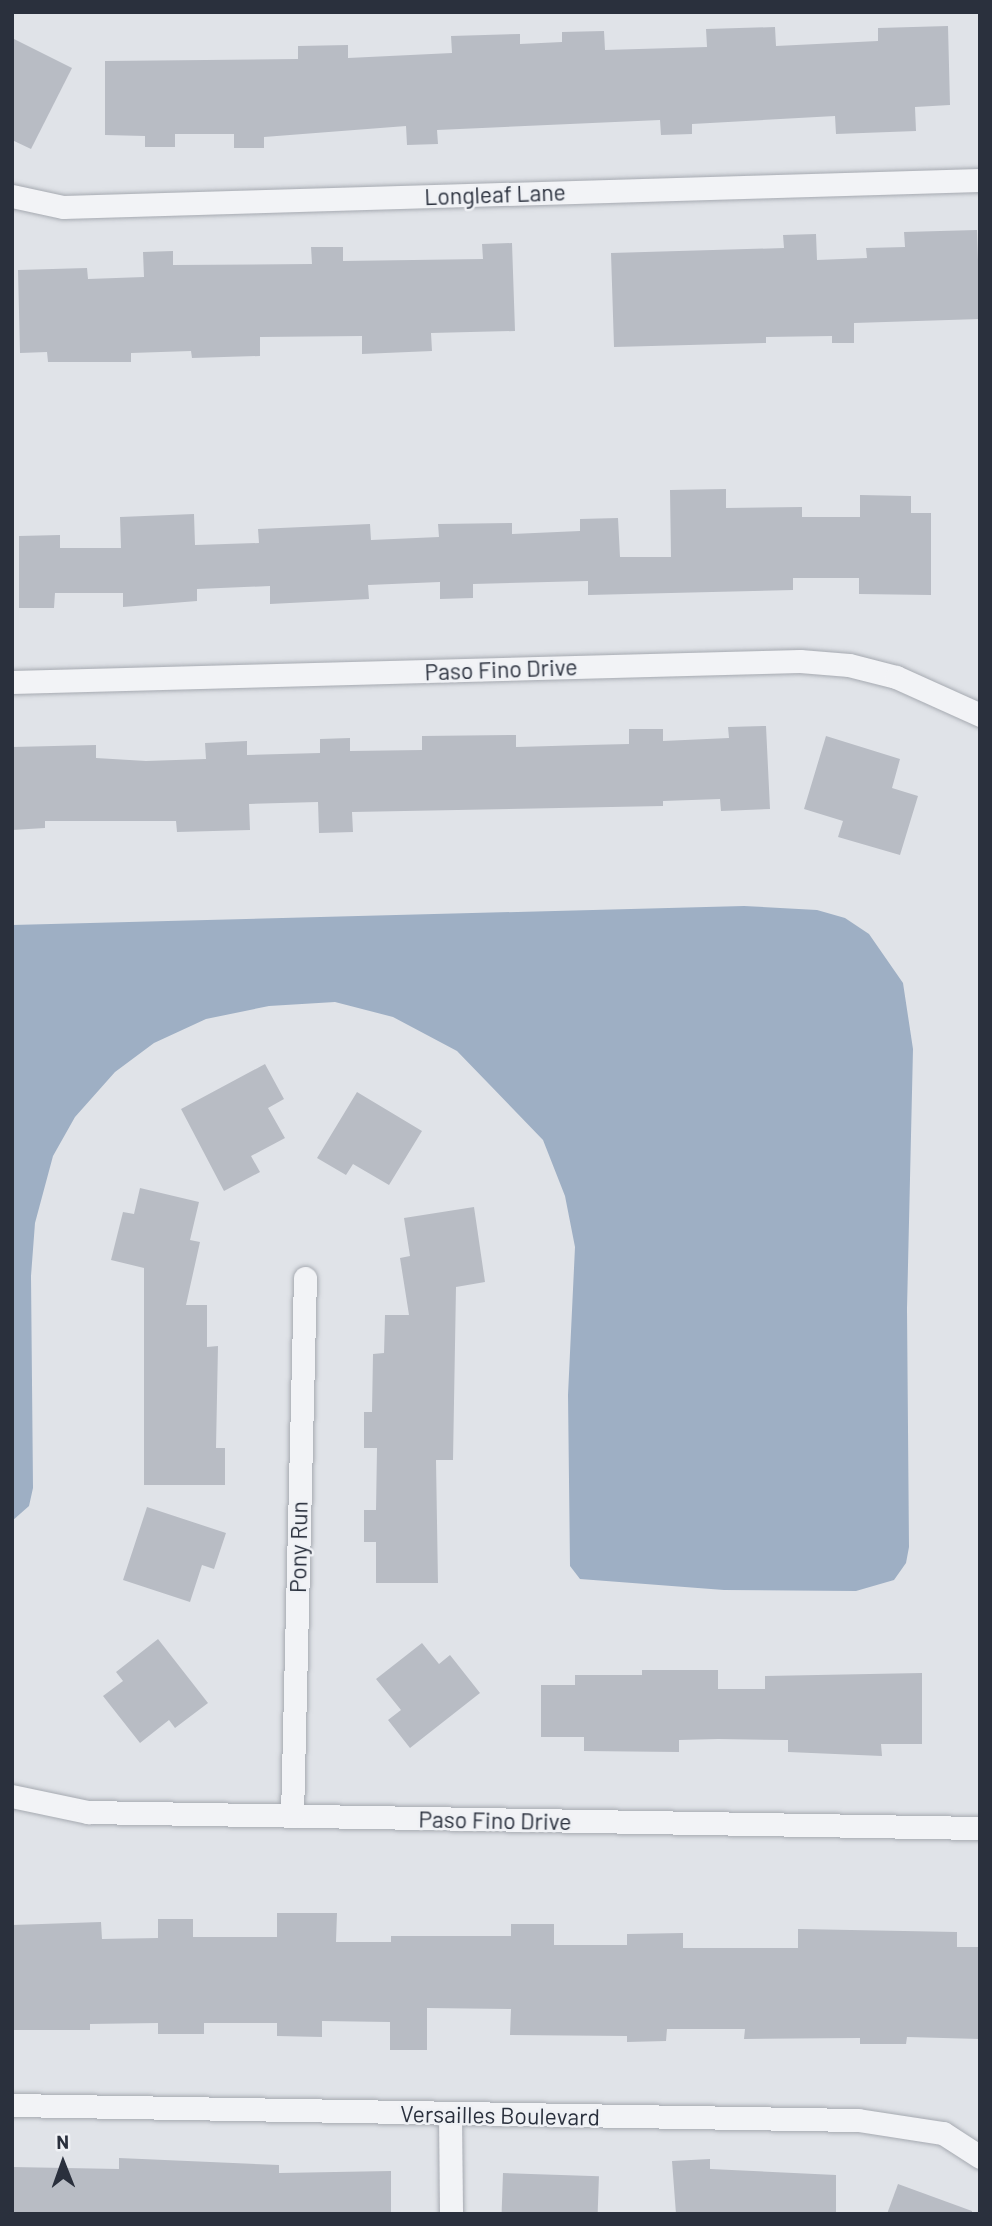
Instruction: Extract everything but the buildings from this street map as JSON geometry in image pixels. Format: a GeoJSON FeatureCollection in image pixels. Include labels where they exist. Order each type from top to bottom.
{"type":"FeatureCollection","features":[{"type":"Feature","properties":{"kind":"street","name":"Longleaf Lane"},"geometry":{"type":"LineString","coordinates":[[12,196],[64,206],[980,180]]}},
{"type":"Feature","properties":{"kind":"street","name":"Paso Fino Drive"},"geometry":{"type":"LineString","coordinates":[[12,682],[800,661],[849,665],[897,677],[980,715]]}},
{"type":"Feature","properties":{"kind":"street","name":"Pony Run"},"geometry":{"type":"LineString","coordinates":[[292,1816],[305,1278]]}},
{"type":"Feature","properties":{"kind":"street","name":"Paso Fino Drive"},"geometry":{"type":"LineString","coordinates":[[12,1797],[88,1812],[980,1828]]}},
{"type":"Feature","properties":{"kind":"street","name":"Versailles Boulevard"},"geometry":{"type":"LineString","coordinates":[[12,2105],[450,2115],[858,2120],[943,2133],[980,2157]]}},
{"type":"Feature","properties":{"kind":"street"},"geometry":{"type":"LineString","coordinates":[[450,2115],[451,2214]]}},
{"type":"Feature","properties":{"kind":"water"},"geometry":{"type":"Polygon","coordinates":[[[744,906],[817,910],[845,918],[869,934],[903,983],[913,1049],[907,1309],[909,1547],[906,1563],[894,1580],[856,1591],[724,1590],[580,1579],[570,1566],[568,1395],[575,1247],[565,1196],[543,1140],[457,1051],[393,1017],[335,1002],[269,1006],[206,1019],[154,1043],[115,1072],[75,1117],[53,1156],[35,1223],[31,1276],[33,1488],[29,1506],[12,1521],[12,925],[744,906]]]}}]}
